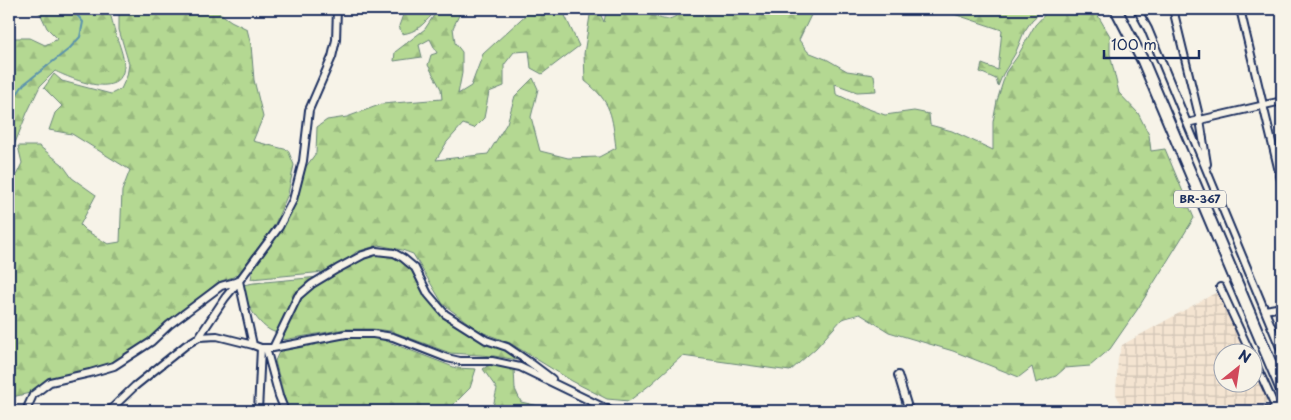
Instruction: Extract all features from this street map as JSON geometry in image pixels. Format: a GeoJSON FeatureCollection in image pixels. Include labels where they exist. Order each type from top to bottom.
{"type":"FeatureCollection","features":[{"type":"Feature","properties":{"kind":"main road","name":"BR-367"},"geometry":{"type":"LineString","coordinates":[[1116,9],[1143,61],[1282,390]]}},
{"type":"Feature","properties":{"kind":"street"},"geometry":{"type":"LineString","coordinates":[[109,411],[135,386],[179,350],[199,337],[279,227],[293,200],[303,161],[309,110],[334,49],[337,9]]}},
{"type":"Feature","properties":{"kind":"street"},"geometry":{"type":"LineString","coordinates":[[1137,9],[1148,30],[1282,352]]}},
{"type":"Feature","properties":{"kind":"street"},"geometry":{"type":"LineString","coordinates":[[1173,9],[1200,120],[1209,175]]}},
{"type":"Feature","properties":{"kind":"street"},"geometry":{"type":"LineString","coordinates":[[1240,9],[1282,184]]}},
{"type":"Feature","properties":{"kind":"street"},"geometry":{"type":"LineString","coordinates":[[1187,123],[1282,101]]}},
{"type":"Feature","properties":{"kind":"street"},"geometry":{"type":"LineString","coordinates":[[258,411],[267,348],[298,296],[312,284],[363,255],[376,251],[394,253],[403,258],[415,268],[428,294],[446,314],[486,340],[513,351],[563,388]]}},
{"type":"Feature","properties":{"kind":"street"},"geometry":{"type":"LineString","coordinates":[[239,281],[253,345]]}},
{"type":"Feature","properties":{"kind":"street"},"geometry":{"type":"LineString","coordinates":[[27,411],[33,395],[50,382],[114,366],[151,342],[169,325],[221,286],[239,281]]}},
{"type":"Feature","properties":{"kind":"street"},"geometry":{"type":"LineString","coordinates":[[1220,287],[1245,342]]}},
{"type":"Feature","properties":{"kind":"street"},"geometry":{"type":"LineString","coordinates":[[1265,310],[1282,307]]}},
{"type":"Feature","properties":{"kind":"street"},"geometry":{"type":"LineString","coordinates":[[199,337],[217,336],[267,348],[346,334],[373,334],[393,337],[453,359],[506,363],[520,367],[611,411]]}},
{"type":"Feature","properties":{"kind":"street"},"geometry":{"type":"LineString","coordinates":[[267,348],[284,411]]}},
{"type":"Feature","properties":{"kind":"street"},"geometry":{"type":"LineString","coordinates":[[898,375],[909,411]]}},
{"type":"Feature","properties":{"kind":"street"},"geometry":{"type":"LineString","coordinates":[[1264,383],[1276,410],[1266,411]]}},
{"type":"Feature","properties":{"kind":"shaded area"},"geometry":{"type":"Polygon","coordinates":[[[1217,292],[1241,342],[1214,342],[1214,392],[1264,392],[1264,389],[1270,402],[1234,411],[1124,411],[1116,394],[1118,358],[1122,345],[1217,292]]]}},
{"type":"Feature","properties":{"kind":"green space"},"geometry":{"type":"Polygon","coordinates":[[[32,9],[108,9],[124,66],[121,77],[115,83],[106,85],[95,85],[73,79],[55,71],[40,86],[15,143],[9,146],[9,38],[30,38],[45,45],[58,39],[47,28],[40,13],[32,9]]]}},
{"type":"Feature","properties":{"kind":"green space"},"geometry":{"type":"Polygon","coordinates":[[[127,9],[214,9],[247,29],[251,45],[254,80],[263,117],[253,141],[288,150],[294,165],[288,194],[274,226],[239,273],[218,282],[147,341],[112,363],[49,380],[30,393],[12,397],[9,400],[9,182],[14,180],[22,163],[18,146],[39,146],[62,164],[72,178],[96,195],[80,225],[108,244],[120,242],[122,191],[130,170],[72,134],[49,130],[55,113],[62,106],[44,88],[54,74],[62,81],[111,94],[121,89],[127,76],[129,64],[119,30],[119,15],[127,9]]]}},
{"type":"Feature","properties":{"kind":"green space"},"geometry":{"type":"Polygon","coordinates":[[[405,9],[431,9],[429,10],[432,15],[415,30],[402,34],[399,26],[405,9]]]}},
{"type":"Feature","properties":{"kind":"green space"},"geometry":{"type":"Polygon","coordinates":[[[446,9],[461,11],[453,28],[455,43],[462,52],[462,73],[458,94],[471,86],[483,54],[532,9],[562,9],[579,46],[542,74],[531,68],[529,51],[514,52],[504,65],[504,86],[489,92],[484,118],[474,128],[463,124],[447,142],[436,160],[488,154],[507,123],[515,96],[533,78],[538,89],[531,117],[540,151],[568,158],[599,157],[616,148],[612,118],[606,103],[585,81],[584,54],[591,9],[598,9],[604,22],[606,12],[639,12],[661,19],[669,19],[687,9],[810,9],[811,15],[799,40],[808,52],[828,60],[847,71],[874,75],[876,91],[857,92],[835,84],[836,94],[885,115],[914,111],[929,114],[930,125],[952,131],[993,150],[993,122],[1006,72],[1035,25],[1050,9],[1094,9],[1110,36],[1110,54],[1119,93],[1138,113],[1149,135],[1151,151],[1165,149],[1194,218],[1137,310],[1110,349],[1090,366],[1065,368],[1056,376],[1036,383],[1032,367],[1019,377],[953,351],[889,332],[860,314],[842,319],[816,348],[790,371],[682,356],[629,401],[607,399],[572,381],[510,343],[479,331],[443,304],[413,254],[402,250],[379,245],[356,252],[343,263],[324,272],[251,279],[253,268],[280,232],[292,209],[305,168],[316,153],[317,127],[327,120],[347,117],[382,104],[442,99],[441,89],[428,65],[431,55],[437,53],[430,39],[419,45],[422,57],[394,61],[395,52],[425,29],[436,12],[446,9]]]}},
{"type":"Feature","properties":{"kind":"green space"},"geometry":{"type":"Polygon","coordinates":[[[939,9],[1044,9],[1032,20],[1024,32],[998,86],[996,79],[980,72],[982,64],[998,70],[1002,30],[939,9]]]}},
{"type":"Feature","properties":{"kind":"green space"},"geometry":{"type":"Polygon","coordinates":[[[377,254],[393,255],[413,270],[445,316],[524,361],[494,356],[450,353],[391,331],[372,329],[345,329],[283,340],[294,312],[306,294],[336,273],[377,254]]]}},
{"type":"Feature","properties":{"kind":"green space"},"geometry":{"type":"Polygon","coordinates":[[[319,277],[304,287],[279,333],[266,327],[254,315],[244,292],[243,285],[319,277]]]}},
{"type":"Feature","properties":{"kind":"green space"},"geometry":{"type":"Polygon","coordinates":[[[356,337],[381,339],[456,368],[476,369],[470,388],[453,405],[453,411],[288,411],[275,361],[279,352],[294,346],[356,337]]]}},
{"type":"Feature","properties":{"kind":"green space"},"geometry":{"type":"Polygon","coordinates":[[[489,365],[514,369],[515,389],[521,402],[556,408],[558,411],[492,411],[497,389],[483,369],[489,365]]]}},
{"type":"Feature","properties":{"kind":"waterway"},"geometry":{"type":"LineString","coordinates":[[9,105],[24,84],[69,49],[80,37],[83,22],[72,9]]}}]}
